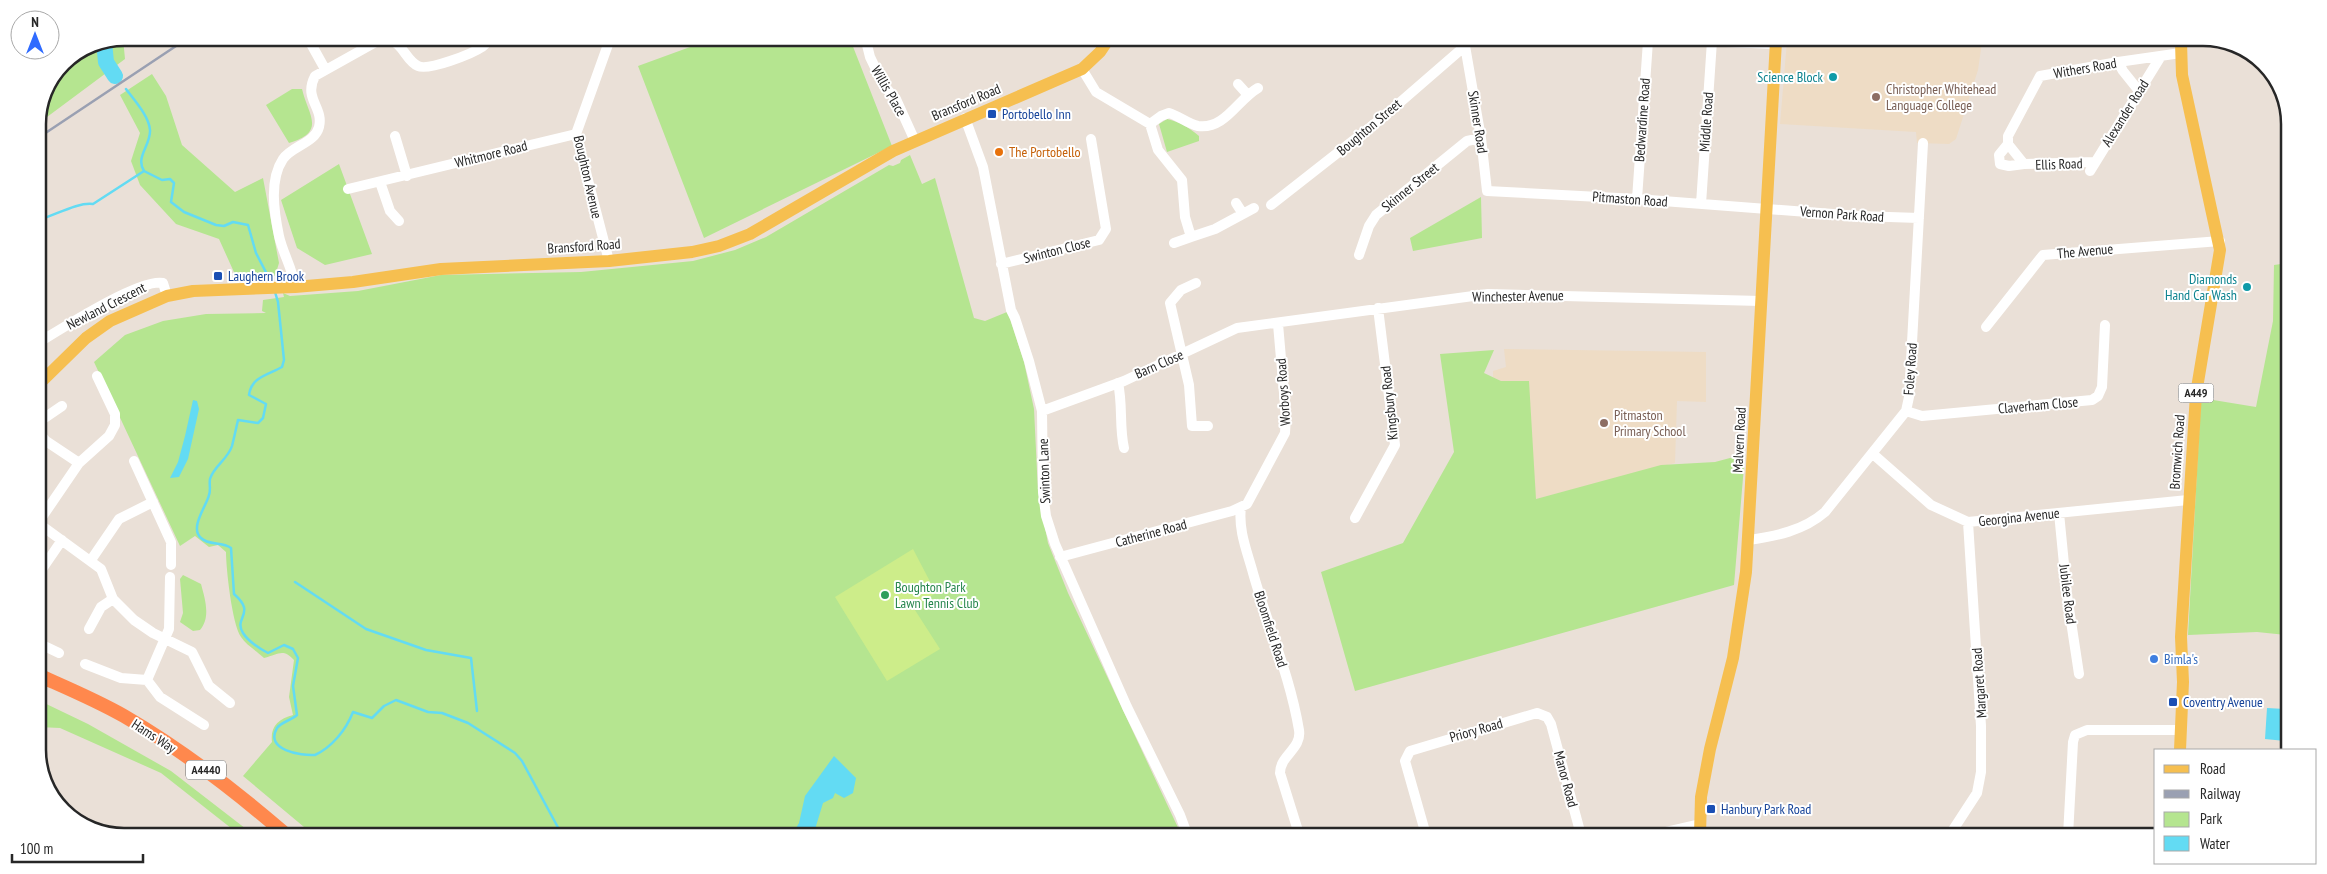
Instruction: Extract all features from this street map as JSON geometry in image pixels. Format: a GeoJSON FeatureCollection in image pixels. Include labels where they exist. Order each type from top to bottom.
{"type":"FeatureCollection","features":[{"type":"Feature","properties":{"kind":"highway","name":"Hams Way"},"geometry":{"type":"LineString","coordinates":[[46,679],[88,697],[151,732],[234,790],[279,828]]}},
{"type":"Feature","properties":{"kind":"main road","name":"Bransford Road"},"geometry":{"type":"LineString","coordinates":[[46,377],[86,338],[110,321],[167,296],[209,289],[290,287],[353,282],[441,269],[609,261],[692,252],[718,246],[750,234],[893,151],[965,118],[1082,69],[1104,46]]}},
{"type":"Feature","properties":{"kind":"main road","name":"Malvern Road"},"geometry":{"type":"LineString","coordinates":[[1700,828],[1701,797],[1710,750],[1733,658],[1746,572],[1776,46]]}},
{"type":"Feature","properties":{"kind":"main road","name":"Bromwich Road"},"geometry":{"type":"LineString","coordinates":[[2180,749],[2183,682],[2181,637],[2188,500],[2200,360],[2215,289],[2220,241],[2186,93],[2181,48]]}},
{"type":"Feature","properties":{"kind":"street"},"geometry":{"type":"LineString","coordinates":[[312,46],[325,69]]}},
{"type":"Feature","properties":{"kind":"street"},"geometry":{"type":"LineString","coordinates":[[290,287],[293,272],[279,237],[273,182],[276,169],[289,152],[318,132],[320,118],[310,92],[314,76],[369,46]]}},
{"type":"Feature","properties":{"kind":"street"},"geometry":{"type":"LineString","coordinates":[[402,46],[415,65],[431,67],[484,46]]}},
{"type":"Feature","properties":{"kind":"street","name":"Boughton Avenue"},"geometry":{"type":"LineString","coordinates":[[607,46],[576,134],[609,261]]}},
{"type":"Feature","properties":{"kind":"street","name":"Willis Place"},"geometry":{"type":"LineString","coordinates":[[869,46],[870,57],[884,86],[896,99],[915,141]]}},
{"type":"Feature","properties":{"kind":"street","name":"Boughton Street"},"geometry":{"type":"LineString","coordinates":[[1271,205],[1382,118],[1461,46]]}},
{"type":"Feature","properties":{"kind":"street","name":"Skinner Road"},"geometry":{"type":"LineString","coordinates":[[1465,46],[1481,138],[1487,191],[1494,191]]}},
{"type":"Feature","properties":{"kind":"street","name":"Bedwardine Road"},"geometry":{"type":"LineString","coordinates":[[1636,199],[1648,46]]}},
{"type":"Feature","properties":{"kind":"street","name":"Middle Road"},"geometry":{"type":"LineString","coordinates":[[1701,204],[1712,46]]}},
{"type":"Feature","properties":{"kind":"street","name":"Withers Road"},"geometry":{"type":"LineString","coordinates":[[2008,144],[2008,136],[2040,76],[2161,56],[2181,48]]}},
{"type":"Feature","properties":{"kind":"street","name":"Alexander Road"},"geometry":{"type":"LineString","coordinates":[[2092,167],[2161,56]]}},
{"type":"Feature","properties":{"kind":"street"},"geometry":{"type":"LineString","coordinates":[[2118,62],[2139,91]]}},
{"type":"Feature","properties":{"kind":"street"},"geometry":{"type":"LineString","coordinates":[[1082,69],[1096,92],[1150,124],[1158,150],[1182,180],[1185,217],[1191,237]]}},
{"type":"Feature","properties":{"kind":"street"},"geometry":{"type":"LineString","coordinates":[[1238,84],[1247,94]]}},
{"type":"Feature","properties":{"kind":"street"},"geometry":{"type":"LineString","coordinates":[[1150,124],[1169,113],[1197,126],[1221,122],[1247,94],[1258,88]]}},
{"type":"Feature","properties":{"kind":"street","name":"Swinton Lane"},"geometry":{"type":"LineString","coordinates":[[965,118],[983,167],[1011,310],[1026,352],[1042,411],[1043,492],[1046,516],[1060,557],[1127,707],[1185,828]]}},
{"type":"Feature","properties":{"kind":"street","name":"Whitmore Road"},"geometry":{"type":"LineString","coordinates":[[348,189],[576,134]]}},
{"type":"Feature","properties":{"kind":"street"},"geometry":{"type":"LineString","coordinates":[[395,136],[407,176]]}},
{"type":"Feature","properties":{"kind":"street","name":"Skinner Street"},"geometry":{"type":"LineString","coordinates":[[1359,255],[1369,226],[1376,215],[1467,140],[1481,138]]}},
{"type":"Feature","properties":{"kind":"street","name":"Swinton Close"},"geometry":{"type":"LineString","coordinates":[[1001,264],[1099,240],[1103,236],[1106,228],[1092,139]]}},
{"type":"Feature","properties":{"kind":"street","name":"Foley Road"},"geometry":{"type":"LineString","coordinates":[[1748,540],[1779,536],[1814,522],[1825,512],[1873,454],[1906,410],[1909,397],[1923,143]]}},
{"type":"Feature","properties":{"kind":"street"},"geometry":{"type":"LineString","coordinates":[[2008,144],[2024,164]]}},
{"type":"Feature","properties":{"kind":"street","name":"Ellis Road"},"geometry":{"type":"LineString","coordinates":[[2008,144],[1999,155],[2000,164],[2008,166],[2024,164],[2092,167]]}},
{"type":"Feature","properties":{"kind":"street"},"geometry":{"type":"LineString","coordinates":[[380,182],[390,211],[399,221]]}},
{"type":"Feature","properties":{"kind":"street","name":"Pitmaston Road"},"geometry":{"type":"LineString","coordinates":[[1494,191],[1766,209]]}},
{"type":"Feature","properties":{"kind":"street"},"geometry":{"type":"LineString","coordinates":[[1236,203],[1243,214]]}},
{"type":"Feature","properties":{"kind":"street"},"geometry":{"type":"LineString","coordinates":[[1174,243],[1215,229],[1254,208]]}},
{"type":"Feature","properties":{"kind":"street","name":"Vernon Park Road"},"geometry":{"type":"LineString","coordinates":[[1766,209],[1919,218]]}},
{"type":"Feature","properties":{"kind":"street","name":"The Avenue"},"geometry":{"type":"LineString","coordinates":[[1986,327],[2043,255],[2220,241]]}},
{"type":"Feature","properties":{"kind":"street","name":"Newland Crescent"},"geometry":{"type":"LineString","coordinates":[[46,338],[115,299],[154,281],[163,283],[167,296]]}},
{"type":"Feature","properties":{"kind":"street"},"geometry":{"type":"LineString","coordinates":[[1196,283],[1181,290],[1170,303],[1180,356],[1189,385],[1192,426],[1208,426]]}},
{"type":"Feature","properties":{"kind":"street","name":"Winchester Avenue"},"geometry":{"type":"LineString","coordinates":[[1278,324],[1378,308],[1488,294],[1761,301]]}},
{"type":"Feature","properties":{"kind":"street","name":"Kingsbury Road"},"geometry":{"type":"LineString","coordinates":[[1355,518],[1395,445],[1378,308]]}},
{"type":"Feature","properties":{"kind":"street","name":"Barn Close"},"geometry":{"type":"LineString","coordinates":[[1042,411],[1118,383],[1180,356],[1237,328],[1278,324]]}},
{"type":"Feature","properties":{"kind":"street","name":"Worboys Road"},"geometry":{"type":"LineString","coordinates":[[1241,507],[1246,504],[1251,496],[1285,433],[1286,416],[1278,324]]}},
{"type":"Feature","properties":{"kind":"street","name":"Claverham Close"},"geometry":{"type":"LineString","coordinates":[[1906,410],[1922,416],[2092,400],[2098,396],[2102,387],[2105,325]]}},
{"type":"Feature","properties":{"kind":"street"},"geometry":{"type":"LineString","coordinates":[[46,511],[79,463],[109,436],[115,425],[115,414],[97,376]]}},
{"type":"Feature","properties":{"kind":"street"},"geometry":{"type":"LineString","coordinates":[[1118,383],[1121,405],[1120,432],[1124,448]]}},
{"type":"Feature","properties":{"kind":"street"},"geometry":{"type":"LineString","coordinates":[[46,417],[62,406]]}},
{"type":"Feature","properties":{"kind":"street"},"geometry":{"type":"LineString","coordinates":[[46,441],[79,463]]}},
{"type":"Feature","properties":{"kind":"street","name":"Georgina Avenue"},"geometry":{"type":"LineString","coordinates":[[1873,454],[1931,505],[1968,522],[2188,500]]}},
{"type":"Feature","properties":{"kind":"street"},"geometry":{"type":"LineString","coordinates":[[134,461],[171,542],[171,565]]}},
{"type":"Feature","properties":{"kind":"street"},"geometry":{"type":"LineString","coordinates":[[91,560],[119,519],[153,502]]}},
{"type":"Feature","properties":{"kind":"street","name":"Catherine Road"},"geometry":{"type":"LineString","coordinates":[[1060,557],[1241,507]]}},
{"type":"Feature","properties":{"kind":"street","name":"Bloomfield Road"},"geometry":{"type":"LineString","coordinates":[[1241,507],[1239,523],[1261,600],[1289,685],[1299,733],[1298,741],[1280,766],[1280,773],[1297,828]]}},
{"type":"Feature","properties":{"kind":"street","name":"Jubilee Road"},"geometry":{"type":"LineString","coordinates":[[2059,513],[2067,596],[2079,674]]}},
{"type":"Feature","properties":{"kind":"street","name":"Margaret Road"},"geometry":{"type":"LineString","coordinates":[[1954,828],[1978,793],[1981,772],[1981,726],[1968,522]]}},
{"type":"Feature","properties":{"kind":"street"},"geometry":{"type":"LineString","coordinates":[[46,529],[101,569],[113,599],[134,620],[192,652],[209,686],[230,703]]}},
{"type":"Feature","properties":{"kind":"street"},"geometry":{"type":"LineString","coordinates":[[46,563],[62,540]]}},
{"type":"Feature","properties":{"kind":"street"},"geometry":{"type":"LineString","coordinates":[[147,680],[169,629],[170,577]]}},
{"type":"Feature","properties":{"kind":"street"},"geometry":{"type":"LineString","coordinates":[[89,629],[101,607],[113,599]]}},
{"type":"Feature","properties":{"kind":"street"},"geometry":{"type":"LineString","coordinates":[[46,647],[59,654]]}},
{"type":"Feature","properties":{"kind":"street"},"geometry":{"type":"LineString","coordinates":[[85,664],[121,678],[147,680],[160,697],[204,726]]}},
{"type":"Feature","properties":{"kind":"street","name":"Priory Road"},"geometry":{"type":"LineString","coordinates":[[1424,828],[1405,761],[1410,750],[1537,713],[1546,717],[1551,724]]}},
{"type":"Feature","properties":{"kind":"street","name":"Manor Road"},"geometry":{"type":"LineString","coordinates":[[1551,724],[1579,828]]}},
{"type":"Feature","properties":{"kind":"street"},"geometry":{"type":"LineString","coordinates":[[2068,828],[2073,742],[2075,736],[2087,730],[2180,730]]}},
{"type":"Feature","properties":{"kind":"street"},"geometry":{"type":"LineString","coordinates":[[1676,828],[1687,825],[1695,828]]}},
{"type":"Feature","properties":{"kind":"shaded area","name":"Christopher Whitehead Language College"},"geometry":{"type":"Polygon","coordinates":[[[1787,46],[1981,46],[1978,70],[1956,139],[1949,144],[1917,143],[1916,132],[1780,124],[1787,46]]]}},
{"type":"Feature","properties":{"kind":"shaded area","name":"Pitmaston Primary School"},"geometry":{"type":"Polygon","coordinates":[[[1504,349],[1706,352],[1706,402],[1677,401],[1675,463],[1536,499],[1501,381],[1493,377],[1493,371],[1506,367],[1504,349]]]}},
{"type":"Feature","properties":{"kind":"green space"},"geometry":{"type":"Polygon","coordinates":[[[124,46],[125,59],[47,117],[52,94],[59,81],[69,69],[81,59],[94,52],[124,46]]]}},
{"type":"Feature","properties":{"kind":"green space"},"geometry":{"type":"Polygon","coordinates":[[[693,46],[853,46],[892,146],[704,238],[638,66],[693,46]]]}},
{"type":"Feature","properties":{"kind":"green space"},"geometry":{"type":"Polygon","coordinates":[[[152,74],[166,96],[182,145],[235,192],[263,178],[279,263],[275,276],[238,281],[219,239],[176,224],[140,185],[131,161],[140,133],[120,95],[152,74]]]}},
{"type":"Feature","properties":{"kind":"green space"},"geometry":{"type":"Polygon","coordinates":[[[292,89],[302,89],[312,122],[308,134],[301,139],[289,143],[266,105],[292,89]]]}},
{"type":"Feature","properties":{"kind":"green space"},"geometry":{"type":"Polygon","coordinates":[[[1167,119],[1180,123],[1191,130],[1199,136],[1199,141],[1167,152],[1159,124],[1167,119]]]}},
{"type":"Feature","properties":{"kind":"green space"},"geometry":{"type":"Polygon","coordinates":[[[910,155],[922,184],[935,178],[974,318],[985,321],[1007,312],[1009,316],[1024,362],[1034,409],[1038,492],[1048,543],[1068,593],[1178,828],[305,828],[243,776],[272,742],[272,732],[276,724],[293,715],[289,697],[294,660],[284,653],[264,658],[241,637],[232,609],[226,552],[218,545],[209,547],[195,536],[180,546],[94,362],[125,335],[163,321],[206,314],[266,313],[262,311],[263,300],[284,297],[283,293],[290,296],[358,291],[441,275],[581,272],[693,261],[735,250],[766,237],[889,165],[893,166],[900,163],[901,160],[910,155]]]}},
{"type":"Feature","properties":{"kind":"green space"},"geometry":{"type":"Polygon","coordinates":[[[339,164],[372,254],[325,265],[297,248],[281,200],[339,164]]]}},
{"type":"Feature","properties":{"kind":"green space"},"geometry":{"type":"Polygon","coordinates":[[[1481,197],[1482,238],[1413,251],[1410,238],[1481,197]]]}},
{"type":"Feature","properties":{"kind":"green space"},"geometry":{"type":"Polygon","coordinates":[[[2281,264],[2281,634],[2257,632],[2188,635],[2201,398],[2256,407],[2273,321],[2274,265],[2281,264]]]}},
{"type":"Feature","properties":{"kind":"green space"},"geometry":{"type":"Polygon","coordinates":[[[1494,350],[1484,373],[1501,381],[1529,381],[1536,499],[1661,465],[1715,462],[1745,454],[1734,585],[1355,691],[1321,572],[1403,543],[1454,452],[1440,354],[1494,350]]]}},
{"type":"Feature","properties":{"kind":"green space"},"geometry":{"type":"Polygon","coordinates":[[[913,549],[936,593],[913,607],[940,649],[887,681],[835,597],[913,549]]]}},
{"type":"Feature","properties":{"kind":"green space"},"geometry":{"type":"Polygon","coordinates":[[[183,575],[201,584],[206,614],[200,630],[193,631],[180,622],[183,613],[180,579],[183,575]]]}},
{"type":"Feature","properties":{"kind":"green space"},"geometry":{"type":"Polygon","coordinates":[[[46,704],[88,724],[171,771],[245,828],[231,828],[161,773],[60,728],[46,727],[46,704]]]}},
{"type":"Feature","properties":{"kind":"water"},"geometry":{"type":"Polygon","coordinates":[[[193,400],[197,401],[199,409],[188,459],[179,477],[170,478],[178,462],[193,400]]]}},
{"type":"Feature","properties":{"kind":"water"},"geometry":{"type":"Polygon","coordinates":[[[2267,708],[2281,709],[2281,741],[2265,739],[2267,708]]]}},
{"type":"Feature","properties":{"kind":"water"},"geometry":{"type":"Polygon","coordinates":[[[834,756],[856,778],[853,793],[844,798],[835,793],[833,798],[823,803],[816,828],[796,828],[799,823],[805,796],[834,756]]]}},
{"type":"Feature","properties":{"kind":"waterway","name":"Laughern Brook"},"geometry":{"type":"LineString","coordinates":[[105,49],[106,62],[115,76]]}},
{"type":"Feature","properties":{"kind":"waterway","name":"Laughern Brook"},"geometry":{"type":"LineString","coordinates":[[126,89],[141,108],[149,125],[150,135],[141,161],[144,171],[162,180],[170,179],[174,183],[171,202],[184,212],[216,225],[224,226],[233,222],[248,225],[256,253],[272,284]]}},
{"type":"Feature","properties":{"kind":"waterway"},"geometry":{"type":"LineString","coordinates":[[46,217],[80,205],[93,204],[144,171]]}},
{"type":"Feature","properties":{"kind":"waterway","name":"Laughern Brook"},"geometry":{"type":"LineString","coordinates":[[275,292],[278,302],[284,360],[282,367],[261,377],[250,389],[249,395],[266,404],[263,418],[258,423],[238,420],[230,451],[210,479],[210,493],[197,528],[198,534],[204,540],[231,548],[234,594],[244,606],[241,628],[245,636],[268,653],[284,645],[293,649],[298,658],[293,686],[297,715],[277,728],[274,736],[275,742],[293,753],[315,755],[338,737],[353,712],[372,718],[384,706],[396,700],[428,712],[442,713],[468,723],[515,753],[522,761],[558,828]]}},
{"type":"Feature","properties":{"kind":"waterway"},"geometry":{"type":"LineString","coordinates":[[295,582],[366,629],[426,650],[471,658],[477,711]]}},
{"type":"Feature","properties":{"kind":"railway"},"geometry":{"type":"LineString","coordinates":[[46,133],[176,46]]}},
{"type":"Feature","properties":{"kind":"place","name":"Science Block"},"geometry":{"type":"Point","coordinates":[1833,77]}},
{"type":"Feature","properties":{"kind":"place","name":"Christopher Whitehead Language College"},"geometry":{"type":"Point","coordinates":[1876,97]}},
{"type":"Feature","properties":{"kind":"place","name":"Portobello Inn"},"geometry":{"type":"Point","coordinates":[992,114]}},
{"type":"Feature","properties":{"kind":"place","name":"The Portobello"},"geometry":{"type":"Point","coordinates":[999,152]}},
{"type":"Feature","properties":{"kind":"place","name":"Laughern Brook"},"geometry":{"type":"Point","coordinates":[218,276]}},
{"type":"Feature","properties":{"kind":"place","name":"Diamonds Hand Car Wash"},"geometry":{"type":"Point","coordinates":[2247,287]}},
{"type":"Feature","properties":{"kind":"place","name":"Pitmaston Primary School"},"geometry":{"type":"Point","coordinates":[1604,423]}},
{"type":"Feature","properties":{"kind":"place","name":"Boughton Park Lawn Tennis Club"},"geometry":{"type":"Point","coordinates":[885,595]}},
{"type":"Feature","properties":{"kind":"place","name":"Bimla's"},"geometry":{"type":"Point","coordinates":[2154,659]}},
{"type":"Feature","properties":{"kind":"place","name":"Coventry Avenue"},"geometry":{"type":"Point","coordinates":[2173,702]}},
{"type":"Feature","properties":{"kind":"place","name":"Hanbury Park Road"},"geometry":{"type":"Point","coordinates":[1711,809]}}]}
